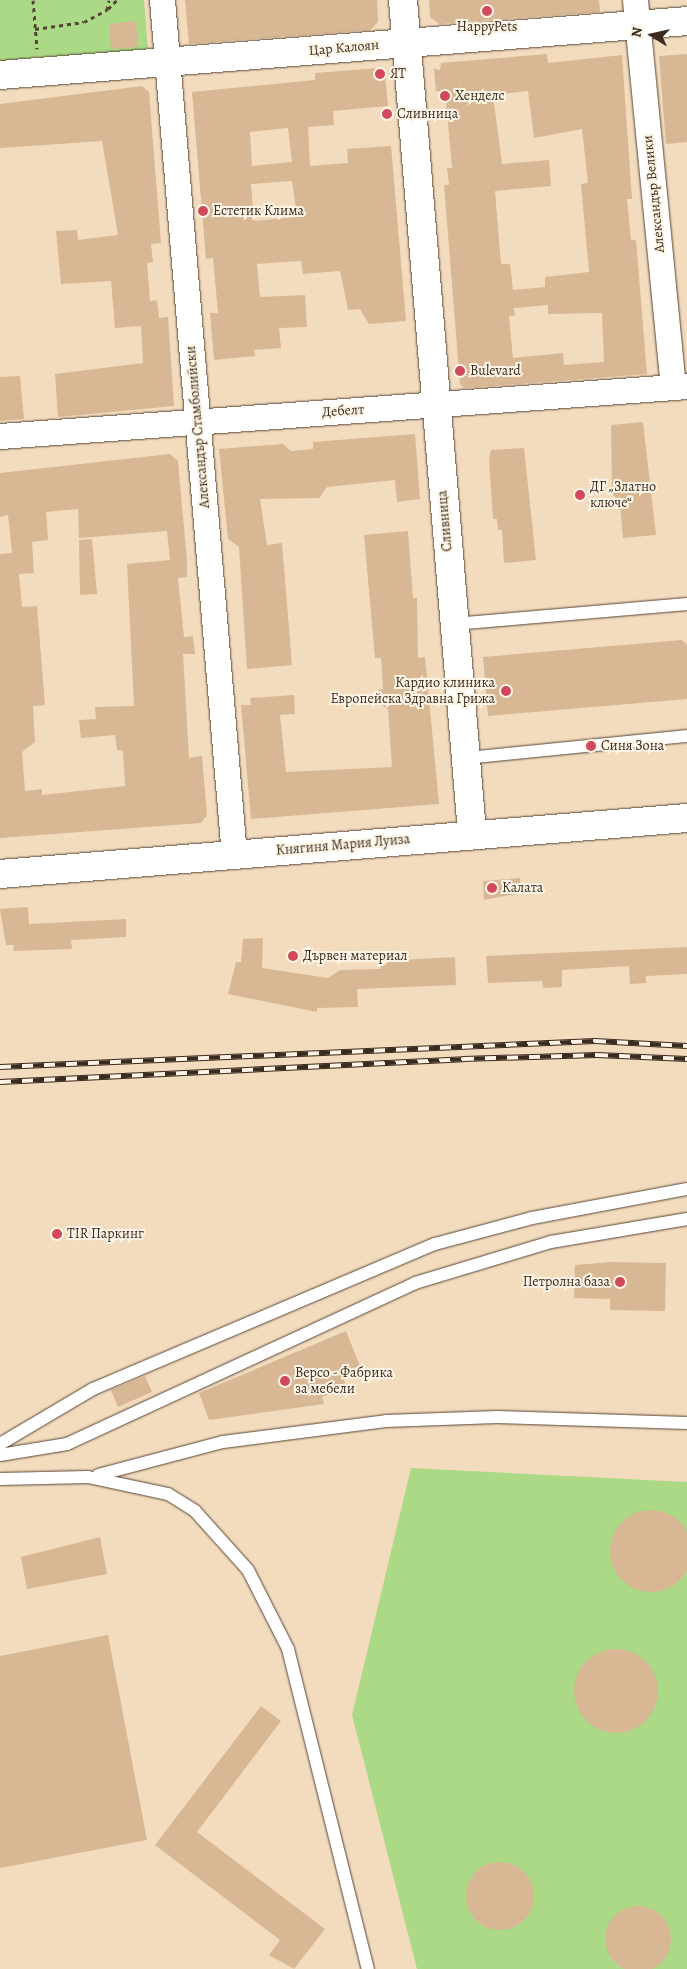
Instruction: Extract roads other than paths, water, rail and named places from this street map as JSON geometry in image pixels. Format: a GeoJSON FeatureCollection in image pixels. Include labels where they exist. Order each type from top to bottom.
{"type":"FeatureCollection","features":[{"type":"Feature","properties":{"kind":"street","name":"Александър Стамболийски"},"geometry":{"type":"LineString","coordinates":[[162,0],[234,854]]}},
{"type":"Feature","properties":{"kind":"street","name":"Сливница"},"geometry":{"type":"LineString","coordinates":[[403,0],[435,405],[472,833]]}},
{"type":"Feature","properties":{"kind":"street","name":"Цар Калоян"},"geometry":{"type":"LineString","coordinates":[[0,75],[407,43],[636,13],[687,21]]}},
{"type":"Feature","properties":{"kind":"street","name":"Александър Велики"},"geometry":{"type":"LineString","coordinates":[[636,13],[680,387]]}},
{"type":"Feature","properties":{"kind":"street","name":"Дебелт"},"geometry":{"type":"LineString","coordinates":[[0,436],[680,387]]}},
{"type":"Feature","properties":{"kind":"street","name":"Княгиня Мария Луиза"},"geometry":{"type":"LineString","coordinates":[[0,874],[472,833],[687,818]]}},
{"type":"Feature","properties":{"kind":"lane"},"geometry":{"type":"LineString","coordinates":[[454,624],[687,604]]}},
{"type":"Feature","properties":{"kind":"lane"},"geometry":{"type":"LineString","coordinates":[[466,758],[687,736]]}},
{"type":"Feature","properties":{"kind":"lane"},"geometry":{"type":"LineString","coordinates":[[0,1444],[93,1389],[301,1298],[482,1230],[687,1189]]}},
{"type":"Feature","properties":{"kind":"lane"},"geometry":{"type":"LineString","coordinates":[[0,1455],[67,1444],[294,1336],[474,1263],[551,1242],[687,1219]]}},
{"type":"Feature","properties":{"kind":"lane"},"geometry":{"type":"LineString","coordinates":[[3,1480],[88,1477],[223,1442],[386,1421],[496,1417],[687,1423]]}},
{"type":"Feature","properties":{"kind":"lane"},"geometry":{"type":"LineString","coordinates":[[88,1477],[168,1494],[195,1511],[248,1570],[288,1649],[368,1969]]}},
{"type":"Feature","properties":{"kind":"railway"},"geometry":{"type":"LineString","coordinates":[[0,1067],[595,1041],[687,1046]]}},
{"type":"Feature","properties":{"kind":"railway"},"geometry":{"type":"LineString","coordinates":[[0,1082],[463,1059],[597,1055],[687,1059]]}},
{"type":"Feature","properties":{"kind":"place","name":"HappyPets"},"geometry":{"type":"Point","coordinates":[487,11]}},
{"type":"Feature","properties":{"kind":"place","name":"ЯТ"},"geometry":{"type":"Point","coordinates":[380,74]}},
{"type":"Feature","properties":{"kind":"place","name":"Хенделс"},"geometry":{"type":"Point","coordinates":[445,96]}},
{"type":"Feature","properties":{"kind":"place","name":"Сливница"},"geometry":{"type":"Point","coordinates":[387,114]}},
{"type":"Feature","properties":{"kind":"place","name":"Естетик Клима"},"geometry":{"type":"Point","coordinates":[203,211]}},
{"type":"Feature","properties":{"kind":"place","name":"Bulevard"},"geometry":{"type":"Point","coordinates":[460,371]}},
{"type":"Feature","properties":{"kind":"place","name":"ДГ „Златно ключе“"},"geometry":{"type":"Point","coordinates":[580,495]}},
{"type":"Feature","properties":{"kind":"place","name":"Кардио клиника Европейска Здравна Грижа"},"geometry":{"type":"Point","coordinates":[506,691]}},
{"type":"Feature","properties":{"kind":"place","name":"Синя Зона"},"geometry":{"type":"Point","coordinates":[591,746]}},
{"type":"Feature","properties":{"kind":"place","name":"Калата"},"geometry":{"type":"Point","coordinates":[492,888]}},
{"type":"Feature","properties":{"kind":"place","name":"Дървен материал"},"geometry":{"type":"Point","coordinates":[293,956]}},
{"type":"Feature","properties":{"kind":"place","name":"TIR Паркинг"},"geometry":{"type":"Point","coordinates":[57,1234]}},
{"type":"Feature","properties":{"kind":"place","name":"Петролна база"},"geometry":{"type":"Point","coordinates":[620,1282]}},
{"type":"Feature","properties":{"kind":"place","name":"Версо - Фабрика за мебели"},"geometry":{"type":"Point","coordinates":[285,1381]}}]}
